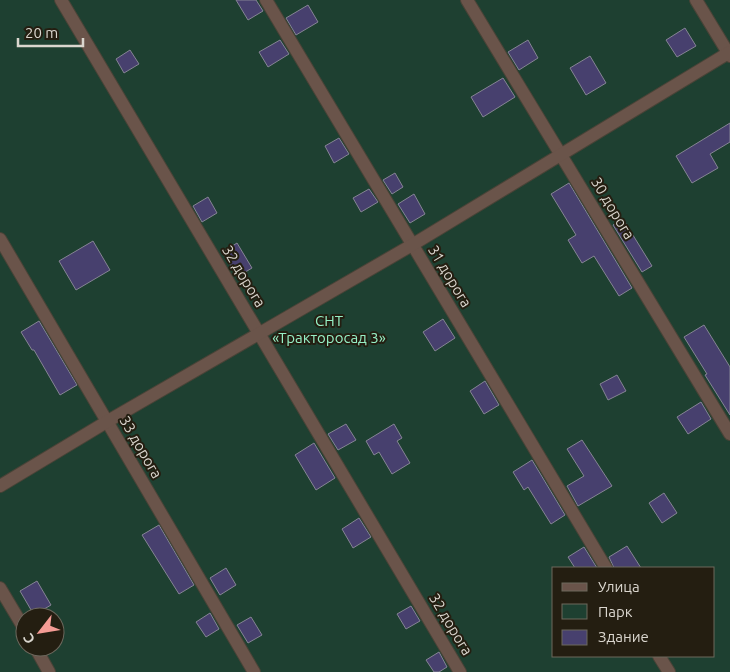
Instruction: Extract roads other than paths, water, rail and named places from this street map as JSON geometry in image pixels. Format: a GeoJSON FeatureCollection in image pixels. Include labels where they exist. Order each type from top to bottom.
{"type":"FeatureCollection","features":[{"type":"Feature","properties":{"kind":"street","name":"32 дорога"},"geometry":{"type":"LineString","coordinates":[[61,0],[460,672]]}},
{"type":"Feature","properties":{"kind":"street","name":"31 дорога"},"geometry":{"type":"LineString","coordinates":[[266,0],[605,567]]}},
{"type":"Feature","properties":{"kind":"street","name":"30 дорога"},"geometry":{"type":"LineString","coordinates":[[467,0],[730,434]]}},
{"type":"Feature","properties":{"kind":"street"},"geometry":{"type":"LineString","coordinates":[[0,486],[108,421],[412,245],[730,54],[696,0]]}},
{"type":"Feature","properties":{"kind":"street","name":"33 дорога"},"geometry":{"type":"LineString","coordinates":[[0,239],[254,672]]}},
{"type":"Feature","properties":{"kind":"street"},"geometry":{"type":"LineString","coordinates":[[0,588],[15,613]]}},
{"type":"Feature","properties":{"kind":"street"},"geometry":{"type":"LineString","coordinates":[[41,657],[50,672]]}},
{"type":"Feature","properties":{"kind":"street"},"geometry":{"type":"LineString","coordinates":[[660,657],[669,672]]}},
{"type":"Feature","properties":{"kind":"park label","name":"СНТ «Тракторосад 3»"},"geometry":{"type":"Point","coordinates":[329,328]}}]}
